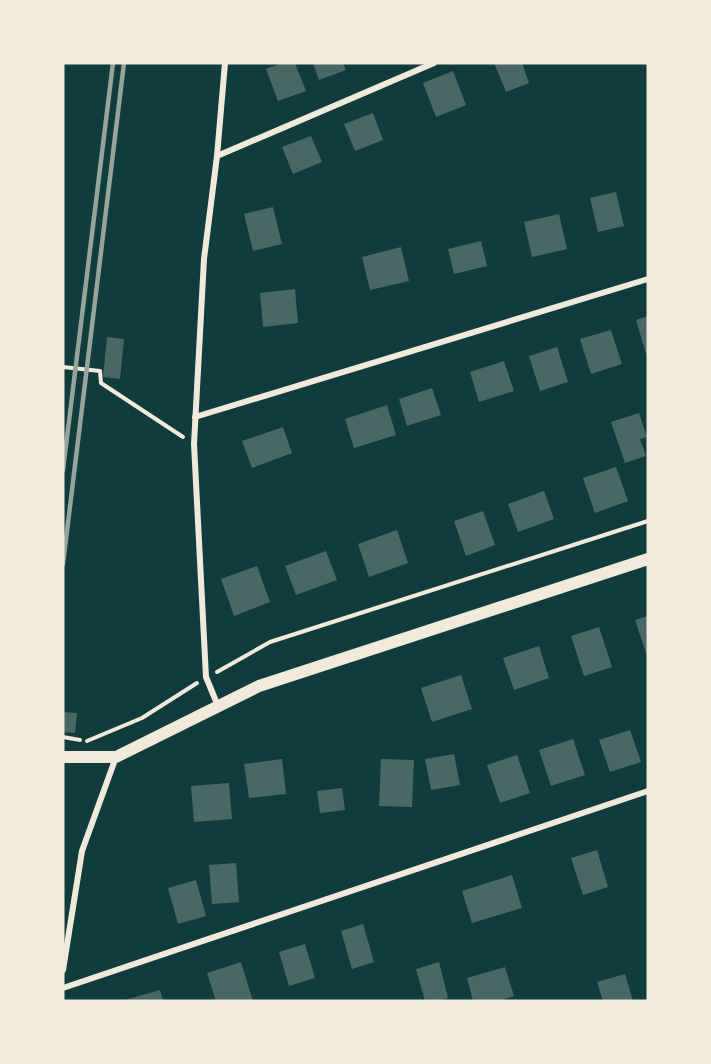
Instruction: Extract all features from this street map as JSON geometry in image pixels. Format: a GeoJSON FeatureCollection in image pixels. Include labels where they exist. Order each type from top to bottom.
{"type":"FeatureCollection","features":[{"type":"Feature","properties":{"kind":"main road"},"geometry":{"type":"LineString","coordinates":[[63,757],[116,757],[259,686],[648,559]]}},
{"type":"Feature","properties":{"kind":"street"},"geometry":{"type":"LineString","coordinates":[[218,706],[206,677],[194,444],[204,259],[217,156],[225,63]]}},
{"type":"Feature","properties":{"kind":"street"},"geometry":{"type":"LineString","coordinates":[[217,156],[434,63]]}},
{"type":"Feature","properties":{"kind":"street"},"geometry":{"type":"LineString","coordinates":[[195,417],[648,279]]}},
{"type":"Feature","properties":{"kind":"street"},"geometry":{"type":"LineString","coordinates":[[63,970],[82,851],[116,757]]}},
{"type":"Feature","properties":{"kind":"street"},"geometry":{"type":"LineString","coordinates":[[63,988],[648,791]]}},
{"type":"Feature","properties":{"kind":"path"},"geometry":{"type":"LineString","coordinates":[[63,367],[100,371],[101,383],[194,444]]}},
{"type":"Feature","properties":{"kind":"path"},"geometry":{"type":"LineString","coordinates":[[63,737],[88,741],[142,718],[206,677],[270,642],[648,521]]}},
{"type":"Feature","properties":{"kind":"building"},"geometry":{"type":"Polygon","coordinates":[[[282,63],[295,63],[306,91],[278,101],[266,69],[282,63]]]}},
{"type":"Feature","properties":{"kind":"building"},"geometry":{"type":"Polygon","coordinates":[[[313,63],[343,63],[346,70],[319,80],[313,63]]]}},
{"type":"Feature","properties":{"kind":"building"},"geometry":{"type":"Polygon","coordinates":[[[494,63],[522,63],[529,83],[506,92],[494,63]]]}},
{"type":"Feature","properties":{"kind":"building"},"geometry":{"type":"Polygon","coordinates":[[[453,71],[466,105],[436,117],[423,83],[453,71]]]}},
{"type":"Feature","properties":{"kind":"building"},"geometry":{"type":"Polygon","coordinates":[[[373,113],[383,140],[355,151],[344,124],[373,113]]]}},
{"type":"Feature","properties":{"kind":"building"},"geometry":{"type":"Polygon","coordinates":[[[311,136],[322,162],[293,174],[282,147],[311,136]]]}},
{"type":"Feature","properties":{"kind":"building"},"geometry":{"type":"Polygon","coordinates":[[[616,192],[624,226],[598,232],[590,198],[616,192]]]}},
{"type":"Feature","properties":{"kind":"building"},"geometry":{"type":"Polygon","coordinates":[[[273,207],[282,244],[253,251],[244,214],[273,207]]]}},
{"type":"Feature","properties":{"kind":"building"},"geometry":{"type":"Polygon","coordinates":[[[559,214],[567,249],[532,257],[524,222],[559,214]]]}},
{"type":"Feature","properties":{"kind":"building"},"geometry":{"type":"Polygon","coordinates":[[[481,241],[487,266],[454,274],[448,249],[481,241]]]}},
{"type":"Feature","properties":{"kind":"building"},"geometry":{"type":"Polygon","coordinates":[[[401,247],[409,281],[370,290],[362,257],[401,247]]]}},
{"type":"Feature","properties":{"kind":"building"},"geometry":{"type":"Polygon","coordinates":[[[295,289],[298,323],[263,327],[260,293],[295,289]]]}},
{"type":"Feature","properties":{"kind":"building"},"geometry":{"type":"Polygon","coordinates":[[[648,316],[648,357],[647,357],[636,320],[648,316]]]}},
{"type":"Feature","properties":{"kind":"building"},"geometry":{"type":"Polygon","coordinates":[[[611,330],[622,364],[591,374],[580,339],[611,330]]]}},
{"type":"Feature","properties":{"kind":"building"},"geometry":{"type":"Polygon","coordinates":[[[107,337],[124,339],[120,379],[103,377],[107,337]]]}},
{"type":"Feature","properties":{"kind":"building"},"geometry":{"type":"Polygon","coordinates":[[[557,347],[568,382],[540,391],[529,356],[557,347]]]}},
{"type":"Feature","properties":{"kind":"building"},"geometry":{"type":"Polygon","coordinates":[[[504,361],[514,391],[479,402],[470,372],[504,361]]]}},
{"type":"Feature","properties":{"kind":"building"},"geometry":{"type":"Polygon","coordinates":[[[432,388],[441,415],[407,426],[399,399],[432,388]]]}},
{"type":"Feature","properties":{"kind":"building"},"geometry":{"type":"Polygon","coordinates":[[[387,405],[396,435],[354,448],[345,419],[387,405]]]}},
{"type":"Feature","properties":{"kind":"building"},"geometry":{"type":"Polygon","coordinates":[[[639,413],[647,437],[640,439],[646,456],[625,463],[611,422],[639,413]]]}},
{"type":"Feature","properties":{"kind":"building"},"geometry":{"type":"Polygon","coordinates":[[[283,427],[292,453],[252,468],[242,441],[283,427]]]}},
{"type":"Feature","properties":{"kind":"building"},"geometry":{"type":"Polygon","coordinates":[[[616,467],[628,501],[595,513],[583,478],[616,467]]]}},
{"type":"Feature","properties":{"kind":"building"},"geometry":{"type":"Polygon","coordinates":[[[544,491],[554,519],[518,532],[508,504],[544,491]]]}},
{"type":"Feature","properties":{"kind":"building"},"geometry":{"type":"Polygon","coordinates":[[[483,511],[495,545],[466,556],[454,521],[483,511]]]}},
{"type":"Feature","properties":{"kind":"building"},"geometry":{"type":"Polygon","coordinates":[[[397,530],[408,563],[369,577],[358,544],[397,530]]]}},
{"type":"Feature","properties":{"kind":"building"},"geometry":{"type":"Polygon","coordinates":[[[326,551],[337,580],[296,595],[285,566],[326,551]]]}},
{"type":"Feature","properties":{"kind":"building"},"geometry":{"type":"Polygon","coordinates":[[[257,566],[270,602],[234,616],[221,579],[257,566]]]}},
{"type":"Feature","properties":{"kind":"building"},"geometry":{"type":"Polygon","coordinates":[[[648,616],[648,659],[635,620],[648,616]]]}},
{"type":"Feature","properties":{"kind":"building"},"geometry":{"type":"Polygon","coordinates":[[[599,627],[612,667],[584,676],[571,636],[599,627]]]}},
{"type":"Feature","properties":{"kind":"building"},"geometry":{"type":"Polygon","coordinates":[[[539,646],[549,678],[514,690],[503,658],[539,646]]]}},
{"type":"Feature","properties":{"kind":"building"},"geometry":{"type":"Polygon","coordinates":[[[461,675],[472,709],[432,722],[421,688],[461,675]]]}},
{"type":"Feature","properties":{"kind":"building"},"geometry":{"type":"Polygon","coordinates":[[[63,712],[77,713],[75,733],[63,732],[63,712]]]}},
{"type":"Feature","properties":{"kind":"building"},"geometry":{"type":"Polygon","coordinates":[[[630,730],[641,762],[610,772],[599,740],[630,730]]]}},
{"type":"Feature","properties":{"kind":"building"},"geometry":{"type":"Polygon","coordinates":[[[573,739],[585,775],[551,786],[539,750],[573,739]]]}},
{"type":"Feature","properties":{"kind":"building"},"geometry":{"type":"Polygon","coordinates":[[[454,754],[460,785],[431,790],[425,759],[454,754]]]}},
{"type":"Feature","properties":{"kind":"building"},"geometry":{"type":"Polygon","coordinates":[[[517,755],[530,793],[500,803],[487,765],[517,755]]]}},
{"type":"Feature","properties":{"kind":"building"},"geometry":{"type":"Polygon","coordinates":[[[282,759],[286,794],[249,798],[244,764],[282,759]]]}},
{"type":"Feature","properties":{"kind":"building"},"geometry":{"type":"Polygon","coordinates":[[[381,759],[414,760],[412,807],[379,806],[381,759]]]}},
{"type":"Feature","properties":{"kind":"building"},"geometry":{"type":"Polygon","coordinates":[[[229,783],[232,819],[194,822],[191,786],[229,783]]]}},
{"type":"Feature","properties":{"kind":"building"},"geometry":{"type":"Polygon","coordinates":[[[342,788],[345,810],[320,813],[317,791],[342,788]]]}},
{"type":"Feature","properties":{"kind":"building"},"geometry":{"type":"Polygon","coordinates":[[[597,850],[608,887],[583,895],[571,858],[597,850]]]}},
{"type":"Feature","properties":{"kind":"building"},"geometry":{"type":"Polygon","coordinates":[[[236,863],[239,902],[212,904],[209,865],[236,863]]]}},
{"type":"Feature","properties":{"kind":"building"},"geometry":{"type":"Polygon","coordinates":[[[512,875],[522,908],[472,923],[462,891],[512,875]]]}},
{"type":"Feature","properties":{"kind":"building"},"geometry":{"type":"Polygon","coordinates":[[[196,880],[206,916],[178,924],[168,888],[196,880]]]}},
{"type":"Feature","properties":{"kind":"building"},"geometry":{"type":"Polygon","coordinates":[[[363,924],[374,962],[352,969],[341,931],[363,924]]]}},
{"type":"Feature","properties":{"kind":"building"},"geometry":{"type":"Polygon","coordinates":[[[305,944],[315,978],[289,986],[279,952],[305,944]]]}},
{"type":"Feature","properties":{"kind":"building"},"geometry":{"type":"Polygon","coordinates":[[[241,962],[253,1001],[216,1001],[207,973],[241,962]]]}},
{"type":"Feature","properties":{"kind":"building"},"geometry":{"type":"Polygon","coordinates":[[[439,962],[448,998],[425,1001],[416,969],[439,962]]]}},
{"type":"Feature","properties":{"kind":"building"},"geometry":{"type":"Polygon","coordinates":[[[505,967],[514,996],[499,1001],[473,1001],[467,978],[505,967]]]}},
{"type":"Feature","properties":{"kind":"building"},"geometry":{"type":"Polygon","coordinates":[[[625,974],[633,1001],[603,1001],[597,982],[625,974]]]}},
{"type":"Feature","properties":{"kind":"building"},"geometry":{"type":"Polygon","coordinates":[[[160,990],[163,1001],[125,1001],[125,1000],[160,990]]]}},
{"type":"Feature","properties":{"kind":"railway"},"geometry":{"type":"LineString","coordinates":[[63,470],[113,63]]}},
{"type":"Feature","properties":{"kind":"railway"},"geometry":{"type":"LineString","coordinates":[[63,564],[124,63]]}}]}
